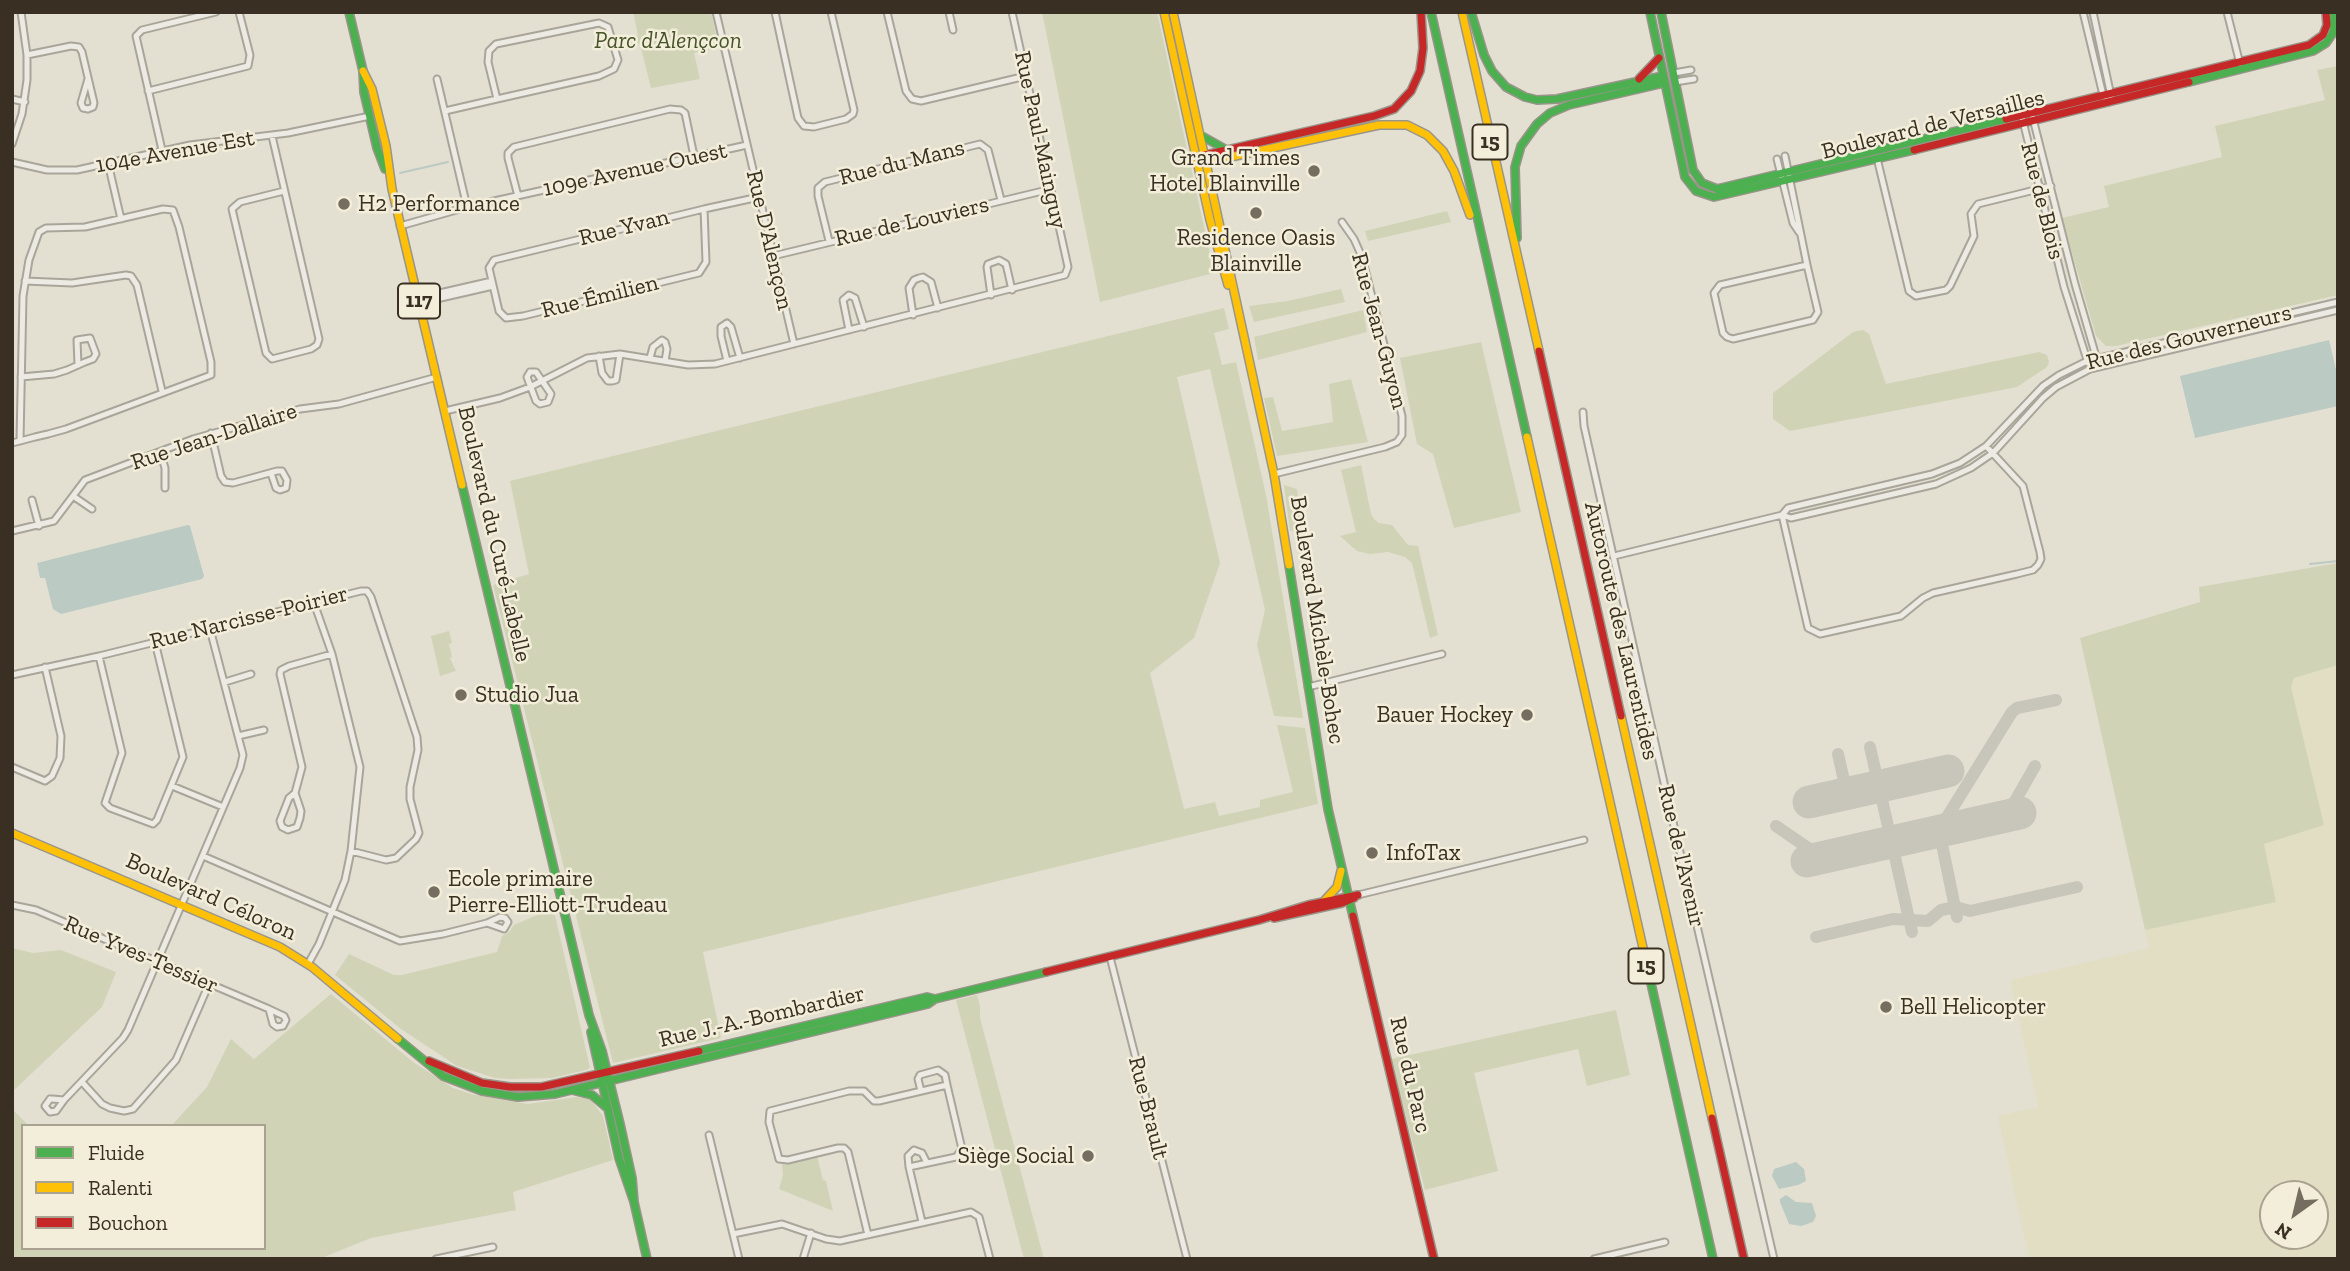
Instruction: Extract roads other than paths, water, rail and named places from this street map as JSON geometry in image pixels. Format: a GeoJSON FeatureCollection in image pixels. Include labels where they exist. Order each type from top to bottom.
{"type":"FeatureCollection","features":[{"type":"Feature","properties":{"kind":"main road","name":"Boulevard du Curé-Labelle"},"geometry":{"type":"LineString","coordinates":[[349,12],[363,71],[364,91],[386,146],[400,226],[604,1078],[632,1178],[634,1202],[647,1259]]}},
{"type":"Feature","properties":{"kind":"main road","name":"Boulevard Michèle-Bohec"},"geometry":{"type":"LineString","coordinates":[[1164,12],[1274,474],[1328,809],[1349,898]]}},
{"type":"Feature","properties":{"kind":"main road","name":"Boulevard Michèle-Bohec"},"geometry":{"type":"LineString","coordinates":[[1173,12],[1200,135],[1201,160]]}},
{"type":"Feature","properties":{"kind":"main road"},"geometry":{"type":"LineString","coordinates":[[1201,160],[1225,149],[1374,116],[1398,106],[1413,88],[1421,66],[1422,12]]}},
{"type":"Feature","properties":{"kind":"main road","name":"15"},"geometry":{"type":"LineString","coordinates":[[1431,12],[1713,1259]]}},
{"type":"Feature","properties":{"kind":"main road","name":"Autoroute des Laurentides"},"geometry":{"type":"LineString","coordinates":[[1462,12],[1744,1259]]}},
{"type":"Feature","properties":{"kind":"main road"},"geometry":{"type":"LineString","coordinates":[[1471,12],[1489,66],[1502,84],[1517,94],[1537,100],[1551,99],[1636,81],[1663,79]]}},
{"type":"Feature","properties":{"kind":"main road","name":"Boulevard de Versailles"},"geometry":{"type":"LineString","coordinates":[[1650,12],[1686,180],[1693,189],[1706,196],[1720,197],[1786,177],[2022,120]]}},
{"type":"Feature","properties":{"kind":"main road","name":"Boulevard de Versailles"},"geometry":{"type":"LineString","coordinates":[[1661,12],[1693,170],[1702,183],[1717,189],[1877,158],[2240,66],[2317,41],[2326,29],[2326,12]]}},
{"type":"Feature","properties":{"kind":"main road","name":"Boulevard de Versailles"},"geometry":{"type":"LineString","coordinates":[[2106,99],[2112,93],[2313,51],[2333,33],[2334,12]]}},
{"type":"Feature","properties":{"kind":"main road"},"geometry":{"type":"LineString","coordinates":[[1636,81],[1649,71],[1658,58]]}},
{"type":"Feature","properties":{"kind":"main road"},"geometry":{"type":"LineString","coordinates":[[1519,270],[1514,177],[1518,154],[1531,130],[1546,116],[1561,108],[1674,77]]}},
{"type":"Feature","properties":{"kind":"main road"},"geometry":{"type":"LineString","coordinates":[[1201,160],[1379,125],[1411,127],[1431,137],[1446,155],[1483,246]]}},
{"type":"Feature","properties":{"kind":"main road"},"geometry":{"type":"LineString","coordinates":[[1200,135],[1225,149]]}},
{"type":"Feature","properties":{"kind":"main road","name":"Boulevard Céloron"},"geometry":{"type":"LineString","coordinates":[[12,833],[280,947],[308,964],[443,1076],[487,1092],[527,1097],[572,1090],[604,1078]]}},
{"type":"Feature","properties":{"kind":"main road"},"geometry":{"type":"LineString","coordinates":[[1323,902],[1337,887],[1341,867]]}},
{"type":"Feature","properties":{"kind":"main road","name":"Rue J.-A.-Bombardier"},"geometry":{"type":"LineString","coordinates":[[1259,920],[1289,916],[1359,895]]}},
{"type":"Feature","properties":{"kind":"main road","name":"Rue J.-A.-Bombardier"},"geometry":{"type":"LineString","coordinates":[[604,1078],[928,1004],[935,999],[1323,902],[1349,898]]}},
{"type":"Feature","properties":{"kind":"main road","name":"Rue du Parc"},"geometry":{"type":"LineString","coordinates":[[1349,898],[1434,1259]]}},
{"type":"Feature","properties":{"kind":"main road","name":"Boulevard Céloron"},"geometry":{"type":"LineString","coordinates":[[411,1049],[463,1077],[500,1086],[545,1087],[604,1078]]}},
{"type":"Feature","properties":{"kind":"main road","name":"Boulevard du Curé-Labelle"},"geometry":{"type":"LineString","coordinates":[[604,1078],[607,1110],[625,1180],[634,1202]]}},
{"type":"Feature","properties":{"kind":"main road"},"geometry":{"type":"LineString","coordinates":[[572,1090],[592,1095],[607,1110]]}},
{"type":"Feature","properties":{"kind":"street"},"geometry":{"type":"LineString","coordinates":[[12,144],[18,132],[24,102],[27,55],[21,12]]}},
{"type":"Feature","properties":{"kind":"street"},"geometry":{"type":"LineString","coordinates":[[162,150],[136,39],[138,32],[216,12]]}},
{"type":"Feature","properties":{"kind":"street"},"geometry":{"type":"LineString","coordinates":[[148,91],[248,65],[250,55],[239,12]]}},
{"type":"Feature","properties":{"kind":"street","name":"Rue D'Alençon"},"geometry":{"type":"LineString","coordinates":[[716,12],[794,344]]}},
{"type":"Feature","properties":{"kind":"street"},"geometry":{"type":"LineString","coordinates":[[775,12],[798,118],[804,126],[814,127],[846,119],[854,110],[831,12]]}},
{"type":"Feature","properties":{"kind":"street"},"geometry":{"type":"LineString","coordinates":[[887,12],[906,90],[912,99],[921,101],[1026,76]]}},
{"type":"Feature","properties":{"kind":"street"},"geometry":{"type":"LineString","coordinates":[[949,12],[953,30]]}},
{"type":"Feature","properties":{"kind":"street","name":"Rue Paul-Mainguy"},"geometry":{"type":"LineString","coordinates":[[1012,12],[1068,267],[1061,278],[1012,290]]}},
{"type":"Feature","properties":{"kind":"street"},"geometry":{"type":"LineString","coordinates":[[2083,12],[2106,99]]}},
{"type":"Feature","properties":{"kind":"street"},"geometry":{"type":"LineString","coordinates":[[2092,12],[2112,93]]}},
{"type":"Feature","properties":{"kind":"street"},"geometry":{"type":"LineString","coordinates":[[2227,12],[2240,66]]}},
{"type":"Feature","properties":{"kind":"street"},"geometry":{"type":"LineString","coordinates":[[445,111],[599,76],[614,69],[618,61],[608,27],[599,23],[496,44],[489,51],[488,62],[497,99]]}},
{"type":"Feature","properties":{"kind":"street"},"geometry":{"type":"LineString","coordinates":[[27,55],[76,46],[82,52],[94,105],[88,109],[83,108],[81,103],[88,79]]}},
{"type":"Feature","properties":{"kind":"street"},"geometry":{"type":"LineString","coordinates":[[1674,77],[1691,70]]}},
{"type":"Feature","properties":{"kind":"street"},"geometry":{"type":"LineString","coordinates":[[1674,77],[1693,79]]}},
{"type":"Feature","properties":{"kind":"street"},"geometry":{"type":"LineString","coordinates":[[437,79],[467,207]]}},
{"type":"Feature","properties":{"kind":"street"},"geometry":{"type":"LineString","coordinates":[[12,99],[24,102]]}},
{"type":"Feature","properties":{"kind":"street","name":"Rue de Blois"},"geometry":{"type":"LineString","coordinates":[[2028,99],[2075,284],[2100,366]]}},
{"type":"Feature","properties":{"kind":"street","name":"Rue de Blois"},"geometry":{"type":"LineString","coordinates":[[2018,102],[2064,288],[2090,369]]}},
{"type":"Feature","properties":{"kind":"street"},"geometry":{"type":"LineString","coordinates":[[517,196],[508,158],[508,153],[514,147],[670,109],[685,113],[694,156]]}},
{"type":"Feature","properties":{"kind":"street","name":"104e Avenue Est"},"geometry":{"type":"LineString","coordinates":[[12,162],[59,171],[218,140],[272,136],[374,115]]}},
{"type":"Feature","properties":{"kind":"street"},"geometry":{"type":"LineString","coordinates":[[272,136],[319,339],[314,348],[275,359],[266,353],[232,209],[238,202],[284,191]]}},
{"type":"Feature","properties":{"kind":"street","name":"Rue du Mans"},"geometry":{"type":"LineString","coordinates":[[829,242],[818,196],[818,188],[825,182],[980,144],[988,150],[1001,200]]}},
{"type":"Feature","properties":{"kind":"street","name":"109e Avenue Ouest"},"geometry":{"type":"LineString","coordinates":[[400,226],[467,207],[747,145]]}},
{"type":"Feature","properties":{"kind":"street"},"geometry":{"type":"LineString","coordinates":[[1785,156],[1793,223],[1800,234],[1818,312],[1813,320],[1733,339],[1723,333],[1714,293],[1720,285],[1807,265]]}},
{"type":"Feature","properties":{"kind":"street"},"geometry":{"type":"LineString","coordinates":[[1877,158],[1909,291],[1916,296],[1946,290],[1950,286],[1974,236],[1971,214],[1978,204],[2050,186]]}},
{"type":"Feature","properties":{"kind":"street"},"geometry":{"type":"LineString","coordinates":[[1777,159],[1786,177]]}},
{"type":"Feature","properties":{"kind":"street"},"geometry":{"type":"LineString","coordinates":[[108,163],[121,219]]}},
{"type":"Feature","properties":{"kind":"street","name":"Rue de Louviers"},"geometry":{"type":"LineString","coordinates":[[773,256],[1051,189]]}},
{"type":"Feature","properties":{"kind":"street","name":"Rue Yvan"},"geometry":{"type":"LineString","coordinates":[[493,283],[489,268],[491,263],[500,258],[759,197]]}},
{"type":"Feature","properties":{"kind":"street"},"geometry":{"type":"LineString","coordinates":[[12,443],[20,441],[71,427],[162,391],[208,377],[213,367],[175,212],[166,208],[80,227],[42,229],[35,241],[25,281],[20,441]]}},
{"type":"Feature","properties":{"kind":"street","name":"Rue Émilien"},"geometry":{"type":"LineString","coordinates":[[493,283],[502,316],[523,316],[699,273],[706,262],[704,209]]}},
{"type":"Feature","properties":{"kind":"street","name":"Rue Jean-Guyon"},"geometry":{"type":"LineString","coordinates":[[1274,474],[1385,447],[1397,442],[1402,435],[1402,416],[1361,253],[1342,222]]}},
{"type":"Feature","properties":{"kind":"street"},"geometry":{"type":"LineString","coordinates":[[445,411],[500,398],[530,387],[587,358],[621,354],[688,365],[727,361],[1012,290],[1006,264],[999,260],[986,267],[991,295]]}},
{"type":"Feature","properties":{"kind":"street"},"geometry":{"type":"LineString","coordinates":[[25,281],[72,283],[131,276],[136,285],[162,391]]}},
{"type":"Feature","properties":{"kind":"street"},"geometry":{"type":"LineString","coordinates":[[913,315],[909,288],[914,279],[923,277],[931,282],[938,308]]}},
{"type":"Feature","properties":{"kind":"street"},"geometry":{"type":"LineString","coordinates":[[418,301],[493,283]]}},
{"type":"Feature","properties":{"kind":"street","name":"Rue de Blois"},"geometry":{"type":"LineString","coordinates":[[2064,288],[2075,284]]}},
{"type":"Feature","properties":{"kind":"street"},"geometry":{"type":"LineString","coordinates":[[849,330],[843,300],[849,295],[855,298],[864,327]]}},
{"type":"Feature","properties":{"kind":"street","name":"Rue des Gouverneurs"},"geometry":{"type":"LineString","coordinates":[[1782,515],[1788,508],[1946,470],[1986,446],[2043,386],[2087,361],[2338,302]]}},
{"type":"Feature","properties":{"kind":"street","name":"Rue des Gouverneurs"},"geometry":{"type":"LineString","coordinates":[[1614,556],[1782,515],[1791,518],[1936,484],[1971,468],[1993,453],[2043,398],[2056,387],[2090,369],[2338,310]]}},
{"type":"Feature","properties":{"kind":"street"},"geometry":{"type":"LineString","coordinates":[[727,361],[722,327],[727,323],[731,327],[740,358]]}},
{"type":"Feature","properties":{"kind":"street"},"geometry":{"type":"LineString","coordinates":[[21,377],[50,375],[78,365],[96,356],[89,337],[80,338],[77,342],[78,365]]}},
{"type":"Feature","properties":{"kind":"street"},"geometry":{"type":"LineString","coordinates":[[650,358],[653,347],[662,340],[667,349],[665,361]]}},
{"type":"Feature","properties":{"kind":"street"},"geometry":{"type":"LineString","coordinates":[[599,356],[602,373],[612,382],[616,380],[621,354]]}},
{"type":"Feature","properties":{"kind":"street"},"geometry":{"type":"LineString","coordinates":[[530,372],[536,372],[551,394],[548,402],[540,404],[536,401],[530,387],[527,377],[530,372]]}},
{"type":"Feature","properties":{"kind":"street","name":"Rue Jean-Dallaire"},"geometry":{"type":"LineString","coordinates":[[12,531],[56,519],[85,480],[211,433],[305,407],[339,404],[437,377]]}},
{"type":"Feature","properties":{"kind":"street","name":"Rue de l'Avenir"},"geometry":{"type":"LineString","coordinates":[[1583,412],[1584,426],[1774,1259]]}},
{"type":"Feature","properties":{"kind":"street"},"geometry":{"type":"LineString","coordinates":[[211,433],[224,481],[233,483],[271,473]]}},
{"type":"Feature","properties":{"kind":"street"},"geometry":{"type":"LineString","coordinates":[[1782,515],[1808,628],[1820,634],[1901,616],[1933,593],[2017,574],[2038,565],[2040,552],[2023,486],[1986,446]]}},
{"type":"Feature","properties":{"kind":"street"},"geometry":{"type":"LineString","coordinates":[[160,452],[165,488]]}},
{"type":"Feature","properties":{"kind":"street"},"geometry":{"type":"LineString","coordinates":[[72,496],[92,509]]}},
{"type":"Feature","properties":{"kind":"street"},"geometry":{"type":"LineString","coordinates":[[32,500],[38,526]]}},
{"type":"Feature","properties":{"kind":"street","name":"Rue Narcisse-Poirier"},"geometry":{"type":"LineString","coordinates":[[12,675],[210,629],[360,590],[367,591],[417,737],[418,750],[410,799],[419,833],[396,858],[386,860],[351,851]]}},
{"type":"Feature","properties":{"kind":"street"},"geometry":{"type":"LineString","coordinates":[[308,964],[345,880],[351,851],[360,767],[332,654],[314,603]]}},
{"type":"Feature","properties":{"kind":"street"},"geometry":{"type":"LineString","coordinates":[[64,1100],[123,1038],[240,768],[243,755],[239,736],[210,629]]}},
{"type":"Feature","properties":{"kind":"street"},"geometry":{"type":"LineString","coordinates":[[99,656],[122,754],[105,803],[110,808],[153,824],[158,820],[183,757],[155,642]]}},
{"type":"Feature","properties":{"kind":"street"},"geometry":{"type":"LineString","coordinates":[[295,793],[289,797],[280,821],[282,827],[288,830],[294,830],[299,823],[301,811],[295,793],[302,767],[281,670],[332,654]]}},
{"type":"Feature","properties":{"kind":"street"},"geometry":{"type":"LineString","coordinates":[[1308,687],[1442,654]]}},
{"type":"Feature","properties":{"kind":"street"},"geometry":{"type":"LineString","coordinates":[[12,768],[45,781],[52,776],[60,758],[61,736],[45,667]]}},
{"type":"Feature","properties":{"kind":"street"},"geometry":{"type":"LineString","coordinates":[[225,682],[251,674]]}},
{"type":"Feature","properties":{"kind":"street"},"geometry":{"type":"LineString","coordinates":[[239,736],[264,730]]}},
{"type":"Feature","properties":{"kind":"street"},"geometry":{"type":"LineString","coordinates":[[172,786],[223,807]]}},
{"type":"Feature","properties":{"kind":"street","name":"Rue J.-A.-Bombardier"},"geometry":{"type":"LineString","coordinates":[[1359,895],[1584,840]]}},
{"type":"Feature","properties":{"kind":"street"},"geometry":{"type":"LineString","coordinates":[[203,856],[402,942],[487,923]]}},
{"type":"Feature","properties":{"kind":"street","name":"Rue Yves-Tessier"},"geometry":{"type":"LineString","coordinates":[[12,905],[36,910],[269,1009]]}},
{"type":"Feature","properties":{"kind":"street","name":"Rue Brault"},"geometry":{"type":"LineString","coordinates":[[1110,957],[1187,1259]]}},
{"type":"Feature","properties":{"kind":"street"},"geometry":{"type":"LineString","coordinates":[[82,1082],[102,1104],[124,1111],[132,1109],[171,1068],[209,984]]}},
{"type":"Feature","properties":{"kind":"street"},"geometry":{"type":"LineString","coordinates":[[909,1167],[956,1157],[962,1149],[945,1075],[938,1070],[920,1075],[918,1079],[921,1091]]}},
{"type":"Feature","properties":{"kind":"street"},"geometry":{"type":"LineString","coordinates":[[868,1235],[848,1152],[844,1148],[838,1148],[803,1158],[784,1161],[779,1159],[769,1122],[770,1111],[859,1089],[874,1101],[879,1101],[947,1085]]}},
{"type":"Feature","properties":{"kind":"street"},"geometry":{"type":"LineString","coordinates":[[709,1135],[739,1259]]}},
{"type":"Feature","properties":{"kind":"street"},"geometry":{"type":"LineString","coordinates":[[922,1222],[908,1156],[914,1150],[922,1153],[927,1163]]}},
{"type":"Feature","properties":{"kind":"street"},"geometry":{"type":"LineString","coordinates":[[733,1234],[787,1224],[836,1241],[968,1212],[979,1217],[990,1259]]}},
{"type":"Feature","properties":{"kind":"street"},"geometry":{"type":"LineString","coordinates":[[803,1259],[811,1233]]}},
{"type":"Feature","properties":{"kind":"street"},"geometry":{"type":"LineString","coordinates":[[1594,1259],[1665,1242]]}},
{"type":"Feature","properties":{"kind":"street"},"geometry":{"type":"LineString","coordinates":[[440,1258],[493,1247]]}},
{"type":"Feature","properties":{"kind":"waterway"},"geometry":{"type":"LineString","coordinates":[[400,173],[448,162]]}},
{"type":"Feature","properties":{"kind":"waterway"},"geometry":{"type":"LineString","coordinates":[[2310,564],[2338,561]]}},
{"type":"Feature","properties":{"kind":"place","name":"Grand Times Hotel Blainville"},"geometry":{"type":"Point","coordinates":[1314,171]}},
{"type":"Feature","properties":{"kind":"place","name":"H2 Performance"},"geometry":{"type":"Point","coordinates":[344,204]}},
{"type":"Feature","properties":{"kind":"place","name":"Residence Oasis Blainville"},"geometry":{"type":"Point","coordinates":[1256,213]}},
{"type":"Feature","properties":{"kind":"place","name":"Studio Jua"},"geometry":{"type":"Point","coordinates":[461,695]}},
{"type":"Feature","properties":{"kind":"place","name":"Bauer Hockey"},"geometry":{"type":"Point","coordinates":[1527,715]}},
{"type":"Feature","properties":{"kind":"place","name":"InfoTax"},"geometry":{"type":"Point","coordinates":[1372,853]}},
{"type":"Feature","properties":{"kind":"place","name":"Ecole primaire Pierre-Elliott-Trudeau"},"geometry":{"type":"Point","coordinates":[434,892]}},
{"type":"Feature","properties":{"kind":"place","name":"Bell Helicopter"},"geometry":{"type":"Point","coordinates":[1886,1007]}},
{"type":"Feature","properties":{"kind":"place","name":"Siège Social"},"geometry":{"type":"Point","coordinates":[1088,1156]}},
{"type":"Feature","properties":{"kind":"park label","name":"Parc d'Alençcon"},"geometry":{"type":"Point","coordinates":[668,41]}}]}
